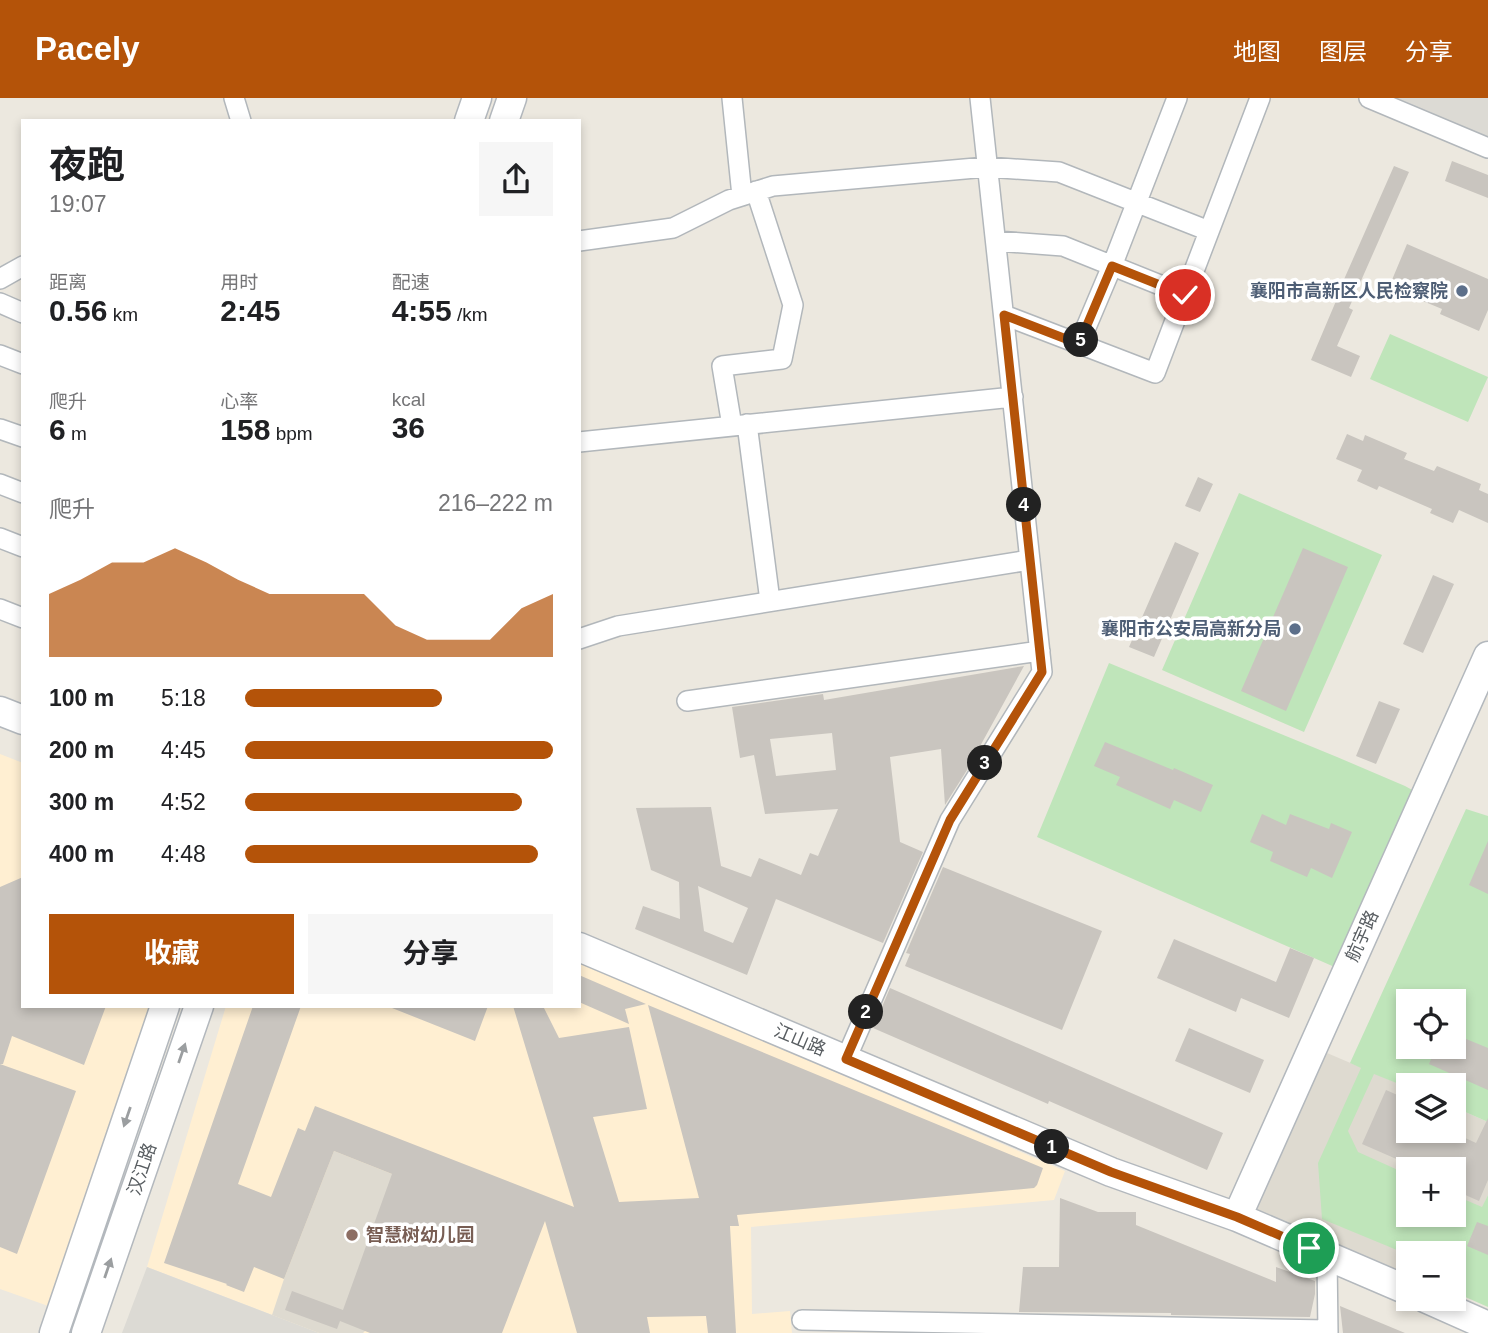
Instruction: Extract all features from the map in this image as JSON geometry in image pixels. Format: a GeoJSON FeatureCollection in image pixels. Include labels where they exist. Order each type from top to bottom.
{"type":"FeatureCollection","features":[{"type":"Feature","properties":{"kind":"street"},"geometry":{"type":"LineString","coordinates":[[234,98],[240,119]]}},
{"type":"Feature","properties":{"kind":"street"},"geometry":{"type":"LineString","coordinates":[[470,119],[477,98]]}},
{"type":"Feature","properties":{"kind":"street"},"geometry":{"type":"LineString","coordinates":[[505,119],[512,98]]}},
{"type":"Feature","properties":{"kind":"street"},"geometry":{"type":"LineString","coordinates":[[732,98],[749,193],[793,305],[782,359],[722,366],[740,425],[770,601]]}},
{"type":"Feature","properties":{"kind":"street"},"geometry":{"type":"LineString","coordinates":[[846,1059],[950,820],[1042,672],[980,98]]}},
{"type":"Feature","properties":{"kind":"street"},"geometry":{"type":"LineString","coordinates":[[1079,344],[1177,98]]}},
{"type":"Feature","properties":{"kind":"street"},"geometry":{"type":"LineString","coordinates":[[1004,315],[1155,373],[1260,98]]}},
{"type":"Feature","properties":{"kind":"street"},"geometry":{"type":"LineString","coordinates":[[1369,98],[1488,148]]}},
{"type":"Feature","properties":{"kind":"street"},"geometry":{"type":"LineString","coordinates":[[581,241],[673,228],[729,200],[773,186],[987,167],[1059,172],[1209,232]]}},
{"type":"Feature","properties":{"kind":"street"},"geometry":{"type":"LineString","coordinates":[[996,242],[1063,246],[1185,295]]}},
{"type":"Feature","properties":{"kind":"street"},"geometry":{"type":"LineString","coordinates":[[0,279],[21,266]]}},
{"type":"Feature","properties":{"kind":"street"},"geometry":{"type":"LineString","coordinates":[[0,303],[21,312]]}},
{"type":"Feature","properties":{"kind":"street"},"geometry":{"type":"LineString","coordinates":[[0,355],[21,363]]}},
{"type":"Feature","properties":{"kind":"street"},"geometry":{"type":"LineString","coordinates":[[581,442],[1013,397]]}},
{"type":"Feature","properties":{"kind":"street"},"geometry":{"type":"LineString","coordinates":[[0,429],[21,437]]}},
{"type":"Feature","properties":{"kind":"street"},"geometry":{"type":"LineString","coordinates":[[0,484],[21,492]]}},
{"type":"Feature","properties":{"kind":"street"},"geometry":{"type":"LineString","coordinates":[[0,538],[21,546]]}},
{"type":"Feature","properties":{"kind":"street"},"geometry":{"type":"LineString","coordinates":[[581,638],[618,625],[1030,560]]}},
{"type":"Feature","properties":{"kind":"street"},"geometry":{"type":"LineString","coordinates":[[0,609],[21,617]]}},
{"type":"Feature","properties":{"kind":"street"},"geometry":{"type":"LineString","coordinates":[[687,701],[1040,651]]}},
{"type":"Feature","properties":{"kind":"street","name":"航宇路"},"geometry":{"type":"LineString","coordinates":[[1237,1217],[1488,656]]}},
{"type":"Feature","properties":{"kind":"street"},"geometry":{"type":"LineString","coordinates":[[0,711],[21,719]]}},
{"type":"Feature","properties":{"kind":"street","name":"江山路"},"geometry":{"type":"LineString","coordinates":[[581,948],[1111,1172],[1237,1217],[1396,1285]]}},
{"type":"Feature","properties":{"kind":"street","name":"汉江路"},"geometry":{"type":"LineString","coordinates":[[54,1333],[164,1008]]}},
{"type":"Feature","properties":{"kind":"street","name":"汉江路"},"geometry":{"type":"LineString","coordinates":[[86,1333],[198,1008]]}},
{"type":"Feature","properties":{"kind":"street"},"geometry":{"type":"LineString","coordinates":[[802,1320],[1328,1331],[1327,1256]]}},
{"type":"Feature","properties":{"kind":"street"},"geometry":{"type":"LineString","coordinates":[[1454,1311],[1488,1326]]}},
{"type":"Feature","properties":{"kind":"shaded area"},"geometry":{"type":"Polygon","coordinates":[[[1386,98],[1488,98],[1488,143],[1386,98]]]}},
{"type":"Feature","properties":{"kind":"shaded area"},"geometry":{"type":"Polygon","coordinates":[[[0,754],[21,762],[21,1008],[156,1008],[54,1308],[0,1289],[0,754]]]}},
{"type":"Feature","properties":{"kind":"shaded area"},"geometry":{"type":"Polygon","coordinates":[[[581,963],[1065,1171],[1054,1200],[751,1227],[752,1314],[790,1311],[792,1333],[319,1333],[147,1267],[225,1008],[581,1008],[581,963]]]}},
{"type":"Feature","properties":{"kind":"shaded area"},"geometry":{"type":"Polygon","coordinates":[[[1313,1047],[1396,1082],[1396,1143],[1466,1143],[1466,1112],[1488,1122],[1488,1195],[1466,1244],[1466,1241],[1396,1241],[1396,1285],[1237,1217],[1313,1047]]]}},
{"type":"Feature","properties":{"kind":"shaded area","name":"智慧树幼儿园"},"geometry":{"type":"Polygon","coordinates":[[[334,1151],[422,1186],[363,1333],[319,1333],[272,1315],[334,1151]]]}},
{"type":"Feature","properties":{"kind":"shaded area"},"geometry":{"type":"Polygon","coordinates":[[[147,1267],[319,1333],[122,1333],[147,1267]]]}},
{"type":"Feature","properties":{"kind":"green space"},"geometry":{"type":"Polygon","coordinates":[[[1390,334],[1488,377],[1468,422],[1370,379],[1390,334]]]}},
{"type":"Feature","properties":{"kind":"green space"},"geometry":{"type":"Polygon","coordinates":[[[1239,493],[1382,555],[1304,732],[1162,670],[1239,493]]]}},
{"type":"Feature","properties":{"kind":"green space"},"geometry":{"type":"Polygon","coordinates":[[[1109,663],[1337,757],[1425,797],[1346,972],[1037,837],[1109,663]]]}},
{"type":"Feature","properties":{"kind":"green space"},"geometry":{"type":"Polygon","coordinates":[[[1466,809],[1488,816],[1488,1122],[1466,1112],[1466,1073],[1396,1073],[1396,1083],[1374,1074],[1348,1131],[1358,1152],[1396,1169],[1396,1227],[1466,1227],[1466,1200],[1482,1207],[1488,1195],[1488,1307],[1466,1297],[1466,1241],[1396,1241],[1396,1250],[1322,1219],[1318,1163],[1361,1068],[1350,1063],[1466,809]]]}},
{"type":"Feature","properties":{"kind":"building"},"geometry":{"type":"Polygon","coordinates":[[[1452,161],[1488,175],[1488,198],[1445,181],[1452,161]]]}},
{"type":"Feature","properties":{"kind":"building"},"geometry":{"type":"Polygon","coordinates":[[[1394,166],[1409,172],[1349,308],[1353,310],[1337,346],[1360,356],[1351,377],[1311,360],[1394,166]]]}},
{"type":"Feature","properties":{"kind":"building","name":"襄阳市高新区人民检察院"},"geometry":{"type":"Polygon","coordinates":[[[1407,244],[1488,279],[1488,310],[1479,331],[1440,314],[1442,309],[1389,287],[1407,244]]]}},
{"type":"Feature","properties":{"kind":"building"},"geometry":{"type":"Polygon","coordinates":[[[1347,434],[1363,441],[1365,435],[1407,453],[1404,459],[1434,471],[1437,466],[1481,484],[1479,490],[1488,494],[1488,523],[1459,510],[1453,523],[1430,513],[1432,509],[1379,486],[1377,490],[1357,481],[1362,470],[1336,459],[1347,434]]]}},
{"type":"Feature","properties":{"kind":"building"},"geometry":{"type":"Polygon","coordinates":[[[1198,477],[1213,484],[1200,512],[1185,506],[1198,477]]]}},
{"type":"Feature","properties":{"kind":"building"},"geometry":{"type":"Polygon","coordinates":[[[1175,542],[1199,553],[1154,657],[1129,647],[1175,542]]]}},
{"type":"Feature","properties":{"kind":"building","name":"襄阳市公安局高新分局"},"geometry":{"type":"Polygon","coordinates":[[[1303,548],[1348,567],[1286,711],[1241,691],[1303,548]]]}},
{"type":"Feature","properties":{"kind":"building"},"geometry":{"type":"Polygon","coordinates":[[[1433,575],[1454,584],[1423,653],[1403,644],[1433,575]]]}},
{"type":"Feature","properties":{"kind":"building"},"geometry":{"type":"Polygon","coordinates":[[[1024,666],[945,805],[941,749],[890,757],[900,842],[923,852],[883,943],[776,899],[747,975],[635,929],[643,906],[680,919],[679,882],[651,870],[636,808],[711,807],[721,866],[751,877],[759,858],[801,875],[810,853],[818,856],[838,809],[765,814],[754,755],[740,758],[732,707],[823,694],[824,700],[1024,666]],[[832,733],[770,739],[776,776],[836,770],[832,733]],[[698,886],[704,931],[733,943],[748,908],[698,886]]]}},
{"type":"Feature","properties":{"kind":"building"},"geometry":{"type":"Polygon","coordinates":[[[1379,701],[1400,709],[1376,764],[1356,756],[1379,701]]]}},
{"type":"Feature","properties":{"kind":"building"},"geometry":{"type":"Polygon","coordinates":[[[1105,742],[1213,785],[1201,812],[1174,800],[1170,809],[1116,785],[1120,777],[1094,766],[1105,742]]]}},
{"type":"Feature","properties":{"kind":"building"},"geometry":{"type":"Polygon","coordinates":[[[1262,814],[1286,825],[1290,814],[1329,829],[1331,823],[1352,832],[1332,878],[1311,868],[1307,877],[1270,861],[1273,852],[1250,842],[1262,814]]]}},
{"type":"Feature","properties":{"kind":"building"},"geometry":{"type":"Polygon","coordinates":[[[1488,841],[1488,894],[1469,885],[1488,841]]]}},
{"type":"Feature","properties":{"kind":"building"},"geometry":{"type":"Polygon","coordinates":[[[943,867],[1102,931],[1062,1030],[905,966],[910,954],[906,953],[943,867]]]}},
{"type":"Feature","properties":{"kind":"building"},"geometry":{"type":"Polygon","coordinates":[[[21,878],[21,1008],[105,1008],[84,1065],[12,1036],[3,1064],[0,1064],[0,887],[21,878]]]}},
{"type":"Feature","properties":{"kind":"building"},"geometry":{"type":"Polygon","coordinates":[[[1174,939],[1276,982],[1290,948],[1314,958],[1289,1018],[1241,998],[1236,1012],[1157,978],[1174,939]]]}},
{"type":"Feature","properties":{"kind":"building"},"geometry":{"type":"Polygon","coordinates":[[[581,976],[646,1004],[625,1009],[629,1024],[581,1003],[581,976]]]}},
{"type":"Feature","properties":{"kind":"building"},"geometry":{"type":"Polygon","coordinates":[[[890,988],[1223,1133],[1207,1170],[873,1028],[890,988]]]}},
{"type":"Feature","properties":{"kind":"building"},"geometry":{"type":"Polygon","coordinates":[[[648,1005],[1043,1168],[1034,1188],[737,1215],[739,1226],[730,1226],[736,1333],[708,1333],[706,1316],[647,1317],[650,1333],[577,1333],[545,1221],[502,1333],[370,1333],[340,1321],[337,1329],[285,1310],[292,1291],[343,1310],[392,1174],[334,1151],[284,1279],[254,1267],[244,1292],[164,1263],[252,1008],[300,1008],[238,1184],[271,1197],[298,1128],[305,1131],[315,1106],[574,1207],[514,1008],[544,1008],[559,1038],[629,1027],[647,1109],[593,1117],[619,1202],[699,1198],[648,1005]]]}},
{"type":"Feature","properties":{"kind":"building"},"geometry":{"type":"Polygon","coordinates":[[[392,1008],[487,1008],[475,1041],[392,1008]]]}},
{"type":"Feature","properties":{"kind":"building"},"geometry":{"type":"Polygon","coordinates":[[[1189,1028],[1264,1060],[1250,1093],[1175,1061],[1189,1028]]]}},
{"type":"Feature","properties":{"kind":"building"},"geometry":{"type":"Polygon","coordinates":[[[1466,1039],[1488,1048],[1488,1090],[1466,1080],[1466,1073],[1449,1073],[1429,1064],[1431,1059],[1466,1059],[1466,1039]]]}},
{"type":"Feature","properties":{"kind":"building"},"geometry":{"type":"Polygon","coordinates":[[[0,1064],[76,1091],[17,1254],[0,1247],[0,1064]]]}},
{"type":"Feature","properties":{"kind":"building"},"geometry":{"type":"Polygon","coordinates":[[[1386,1090],[1396,1094],[1396,1143],[1466,1143],[1466,1138],[1476,1143],[1488,1118],[1488,1180],[1479,1201],[1466,1195],[1466,1157],[1396,1159],[1362,1144],[1386,1090]]]}},
{"type":"Feature","properties":{"kind":"building"},"geometry":{"type":"Polygon","coordinates":[[[1060,1198],[1098,1212],[1136,1212],[1136,1225],[1276,1282],[1276,1267],[1315,1281],[1310,1317],[1019,1312],[1023,1267],[1059,1267],[1060,1198]]]}},
{"type":"Feature","properties":{"kind":"building"},"geometry":{"type":"Polygon","coordinates":[[[1477,1222],[1488,1226],[1488,1255],[1467,1246],[1477,1222]]]}},
{"type":"Feature","properties":{"kind":"building"},"geometry":{"type":"Polygon","coordinates":[[[1340,1306],[1405,1333],[1343,1333],[1340,1306]]]}},
{"type":"Feature","properties":{"kind":"place","name":"襄阳市高新区人民检察院"},"geometry":{"type":"Point","coordinates":[1462,291]}},
{"type":"Feature","properties":{"kind":"place","name":"襄阳市公安局高新分局"},"geometry":{"type":"Point","coordinates":[1295,629]}},
{"type":"Feature","properties":{"kind":"place","name":"智慧树幼儿园"},"geometry":{"type":"Point","coordinates":[352,1235]}},
{"type":"Feature","properties":{"kind":"route"},"geometry":{"type":"LineString","coordinates":[[1185,295],[1112,266],[1079,344],[1004,315],[1042,672],[950,820],[846,1059],[1111,1172],[1237,1217],[1309,1248]]}}]}
